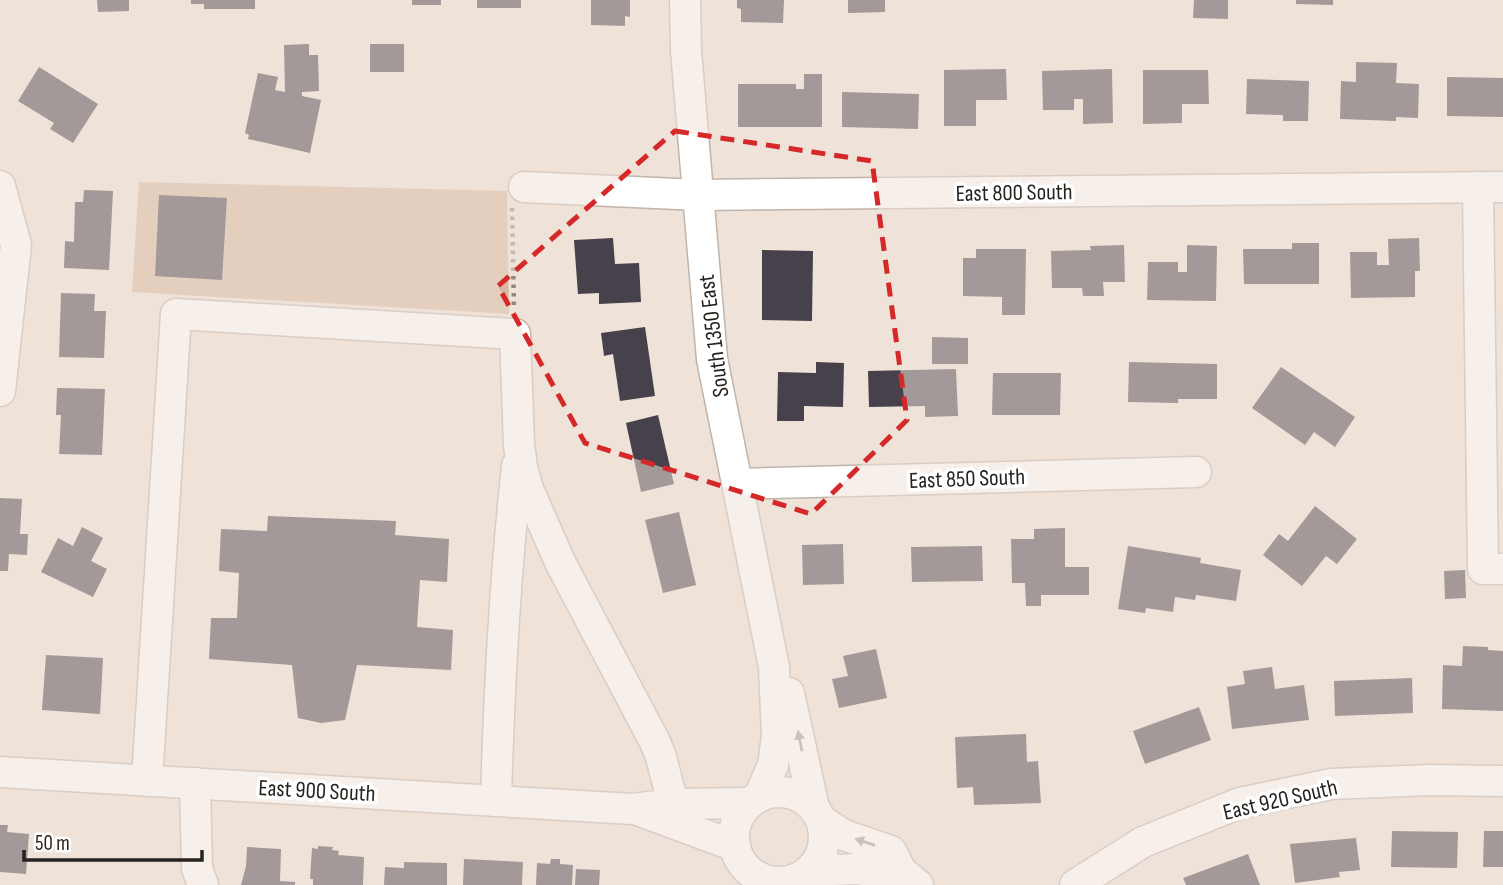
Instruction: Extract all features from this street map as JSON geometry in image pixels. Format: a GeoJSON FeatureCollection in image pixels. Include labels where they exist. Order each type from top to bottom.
{"type":"FeatureCollection","features":[{"type":"Feature","properties":{"kind":"street","name":"South 1350 East"},"geometry":{"type":"LineString","coordinates":[[685,0],[686,51],[712,359],[774,667],[777,736],[773,765],[754,800]]}},
{"type":"Feature","properties":{"kind":"street"},"geometry":{"type":"LineString","coordinates":[[0,186],[16,245],[0,391]]}},
{"type":"Feature","properties":{"kind":"street","name":"East 800 South"},"geometry":{"type":"LineString","coordinates":[[518,195],[1491,187]]}},
{"type":"Feature","properties":{"kind":"street"},"geometry":{"type":"LineString","coordinates":[[1491,187],[1483,569],[1503,569]]}},
{"type":"Feature","properties":{"kind":"street"},"geometry":{"type":"LineString","coordinates":[[147,781],[176,314],[514,334],[519,445],[528,489],[561,564],[655,742],[673,804]]}},
{"type":"Feature","properties":{"kind":"street"},"geometry":{"type":"LineString","coordinates":[[496,801],[510,522],[519,445]]}},
{"type":"Feature","properties":{"kind":"street","name":"East 850 South"},"geometry":{"type":"LineString","coordinates":[[737,484],[1196,472]]}},
{"type":"Feature","properties":{"kind":"street","name":"South 1350 East"},"geometry":{"type":"LineString","coordinates":[[774,667],[791,697],[817,814]]}},
{"type":"Feature","properties":{"kind":"street","name":"East 900 South"},"geometry":{"type":"LineString","coordinates":[[0,772],[633,809],[754,800]]}},
{"type":"Feature","properties":{"kind":"street","name":"East 920 South"},"geometry":{"type":"LineString","coordinates":[[1075,885],[1143,842],[1240,803],[1331,784],[1503,780]]}},
{"type":"Feature","properties":{"kind":"street"},"geometry":{"type":"LineString","coordinates":[[195,783],[197,868],[203,885]]}},
{"type":"Feature","properties":{"kind":"street"},"geometry":{"type":"LineString","coordinates":[[773,793],[788,793],[802,799],[844,835],[891,851],[910,878],[856,869],[769,881],[744,867],[734,834],[736,822],[754,800],[773,793]]}},
{"type":"Feature","properties":{"kind":"street","name":"East 900 South"},"geometry":{"type":"LineString","coordinates":[[633,809],[744,867]]}},
{"type":"Feature","properties":{"kind":"street"},"geometry":{"type":"LineString","coordinates":[[798,879],[819,860],[824,847],[825,833],[817,814]]}},
{"type":"Feature","properties":{"kind":"path"},"geometry":{"type":"LineString","coordinates":[[514,315],[518,195]]}},
{"type":"Feature","properties":{"kind":"highlighted area"},"geometry":{"type":"Polygon","coordinates":[[[675,131],[872,161],[907,420],[811,514],[585,443],[498,286],[675,131]]]}},
{"type":"Feature","properties":{"kind":"shaded area"},"geometry":{"type":"Polygon","coordinates":[[[139,182],[507,191],[509,314],[132,292],[139,182]]]}},
{"type":"Feature","properties":{"kind":"building"},"geometry":{"type":"Polygon","coordinates":[[[97,0],[129,0],[129,11],[98,12],[97,0]]]}},
{"type":"Feature","properties":{"kind":"building"},"geometry":{"type":"Polygon","coordinates":[[[191,0],[255,0],[255,9],[204,9],[204,4],[191,4],[191,0]]]}},
{"type":"Feature","properties":{"kind":"building"},"geometry":{"type":"Polygon","coordinates":[[[412,0],[441,0],[441,5],[412,5],[412,0]]]}},
{"type":"Feature","properties":{"kind":"building"},"geometry":{"type":"Polygon","coordinates":[[[477,0],[521,0],[521,8],[477,8],[477,0]]]}},
{"type":"Feature","properties":{"kind":"building"},"geometry":{"type":"Polygon","coordinates":[[[591,0],[630,0],[630,17],[625,16],[625,26],[591,25],[591,0]]]}},
{"type":"Feature","properties":{"kind":"building"},"geometry":{"type":"Polygon","coordinates":[[[737,0],[784,0],[783,23],[741,22],[741,9],[737,8],[737,0]]]}},
{"type":"Feature","properties":{"kind":"building"},"geometry":{"type":"Polygon","coordinates":[[[848,0],[885,0],[885,12],[848,13],[848,0]]]}},
{"type":"Feature","properties":{"kind":"building"},"geometry":{"type":"Polygon","coordinates":[[[1194,0],[1228,0],[1228,19],[1193,18],[1194,0]]]}},
{"type":"Feature","properties":{"kind":"building"},"geometry":{"type":"Polygon","coordinates":[[[1296,0],[1333,0],[1333,5],[1296,4],[1296,0]]]}},
{"type":"Feature","properties":{"kind":"building"},"geometry":{"type":"Polygon","coordinates":[[[309,44],[309,55],[318,55],[319,91],[302,92],[302,96],[321,100],[310,153],[248,139],[249,135],[245,133],[258,73],[278,77],[275,90],[285,92],[284,45],[309,44]]]}},
{"type":"Feature","properties":{"kind":"building"},"geometry":{"type":"Polygon","coordinates":[[[370,44],[404,44],[404,72],[370,72],[370,44]]]}},
{"type":"Feature","properties":{"kind":"building"},"geometry":{"type":"Polygon","coordinates":[[[1356,62],[1397,63],[1396,83],[1419,84],[1418,118],[1396,117],[1396,121],[1340,119],[1341,81],[1356,82],[1356,62]]]}},
{"type":"Feature","properties":{"kind":"building"},"geometry":{"type":"Polygon","coordinates":[[[39,67],[98,104],[73,143],[50,129],[54,123],[18,101],[39,67]]]}},
{"type":"Feature","properties":{"kind":"building"},"geometry":{"type":"Polygon","coordinates":[[[1006,69],[1007,100],[976,100],[976,126],[944,126],[944,70],[1006,69]]]}},
{"type":"Feature","properties":{"kind":"building"},"geometry":{"type":"Polygon","coordinates":[[[1112,69],[1113,123],[1083,124],[1083,99],[1074,99],[1074,110],[1043,110],[1042,71],[1112,69]]]}},
{"type":"Feature","properties":{"kind":"building"},"geometry":{"type":"Polygon","coordinates":[[[1143,70],[1208,70],[1209,104],[1182,104],[1182,123],[1143,124],[1143,70]]]}},
{"type":"Feature","properties":{"kind":"building"},"geometry":{"type":"Polygon","coordinates":[[[804,74],[822,74],[822,127],[738,127],[738,84],[796,84],[796,89],[804,89],[804,74]]]}},
{"type":"Feature","properties":{"kind":"building"},"geometry":{"type":"Polygon","coordinates":[[[1447,77],[1503,78],[1503,117],[1447,116],[1447,77]]]}},
{"type":"Feature","properties":{"kind":"building"},"geometry":{"type":"Polygon","coordinates":[[[1247,79],[1309,81],[1308,121],[1283,121],[1283,115],[1246,114],[1247,79]]]}},
{"type":"Feature","properties":{"kind":"building"},"geometry":{"type":"Polygon","coordinates":[[[842,92],[919,94],[918,129],[842,127],[842,92]]]}},
{"type":"Feature","properties":{"kind":"building"},"geometry":{"type":"Polygon","coordinates":[[[84,190],[113,191],[109,270],[64,268],[65,241],[74,242],[75,202],[83,202],[84,190]]]}},
{"type":"Feature","properties":{"kind":"building"},"geometry":{"type":"Polygon","coordinates":[[[159,195],[227,198],[222,280],[155,276],[159,195]]]}},
{"type":"Feature","properties":{"kind":"building"},"geometry":{"type":"Polygon","coordinates":[[[613,238],[615,264],[639,263],[641,302],[599,304],[599,293],[578,294],[574,240],[613,238]]]}},
{"type":"Feature","properties":{"kind":"building"},"geometry":{"type":"Polygon","coordinates":[[[1419,238],[1420,271],[1415,271],[1415,297],[1351,298],[1350,252],[1377,252],[1377,265],[1389,265],[1388,239],[1419,238]]]}},
{"type":"Feature","properties":{"kind":"building"},"geometry":{"type":"Polygon","coordinates":[[[1292,243],[1319,243],[1319,284],[1244,284],[1243,249],[1292,249],[1292,243]]]}},
{"type":"Feature","properties":{"kind":"building"},"geometry":{"type":"Polygon","coordinates":[[[1124,245],[1125,282],[1103,282],[1104,296],[1083,296],[1082,288],[1052,288],[1051,251],[1091,250],[1090,246],[1124,245]]]}},
{"type":"Feature","properties":{"kind":"building"},"geometry":{"type":"Polygon","coordinates":[[[1187,245],[1217,246],[1216,301],[1147,300],[1148,262],[1178,262],[1178,272],[1187,272],[1187,245]]]}},
{"type":"Feature","properties":{"kind":"building"},"geometry":{"type":"Polygon","coordinates":[[[976,249],[1026,249],[1025,315],[1002,315],[1002,297],[963,296],[963,258],[976,258],[976,249]]]}},
{"type":"Feature","properties":{"kind":"building"},"geometry":{"type":"Polygon","coordinates":[[[762,250],[813,251],[812,321],[762,320],[762,250]]]}},
{"type":"Feature","properties":{"kind":"building"},"geometry":{"type":"Polygon","coordinates":[[[61,293],[95,294],[94,311],[106,311],[104,358],[59,357],[61,293]]]}},
{"type":"Feature","properties":{"kind":"building"},"geometry":{"type":"Polygon","coordinates":[[[645,327],[655,396],[620,401],[613,354],[604,356],[601,333],[645,327]]]}},
{"type":"Feature","properties":{"kind":"building"},"geometry":{"type":"Polygon","coordinates":[[[932,337],[968,338],[968,364],[932,364],[932,337]]]}},
{"type":"Feature","properties":{"kind":"building"},"geometry":{"type":"Polygon","coordinates":[[[816,362],[844,363],[843,407],[804,406],[804,421],[777,421],[778,372],[816,373],[816,362]]]}},
{"type":"Feature","properties":{"kind":"building"},"geometry":{"type":"Polygon","coordinates":[[[1129,362],[1217,364],[1217,399],[1178,399],[1178,403],[1128,402],[1129,362]]]}},
{"type":"Feature","properties":{"kind":"building"},"geometry":{"type":"Polygon","coordinates":[[[1281,367],[1355,417],[1335,447],[1314,432],[1305,445],[1252,408],[1281,367]]]}},
{"type":"Feature","properties":{"kind":"building"},"geometry":{"type":"Polygon","coordinates":[[[956,369],[958,416],[925,417],[925,406],[869,407],[868,371],[956,369]]]}},
{"type":"Feature","properties":{"kind":"building"},"geometry":{"type":"Polygon","coordinates":[[[993,373],[1061,373],[1060,415],[992,415],[993,373]]]}},
{"type":"Feature","properties":{"kind":"building"},"geometry":{"type":"Polygon","coordinates":[[[57,388],[105,389],[102,455],[59,454],[61,415],[56,415],[57,388]]]}},
{"type":"Feature","properties":{"kind":"building"},"geometry":{"type":"Polygon","coordinates":[[[658,415],[674,484],[641,492],[626,423],[658,415]]]}},
{"type":"Feature","properties":{"kind":"building"},"geometry":{"type":"Polygon","coordinates":[[[0,498],[22,499],[20,534],[28,534],[27,555],[9,554],[8,571],[0,571],[0,498]]]}},
{"type":"Feature","properties":{"kind":"building"},"geometry":{"type":"Polygon","coordinates":[[[1315,506],[1357,539],[1337,564],[1326,556],[1302,586],[1263,555],[1279,534],[1288,541],[1315,506]]]}},
{"type":"Feature","properties":{"kind":"building"},"geometry":{"type":"Polygon","coordinates":[[[679,512],[696,585],[663,593],[645,520],[679,512]]]}},
{"type":"Feature","properties":{"kind":"building"},"geometry":{"type":"Polygon","coordinates":[[[268,516],[396,521],[395,535],[449,539],[447,582],[420,580],[417,627],[453,630],[451,670],[357,665],[345,720],[321,723],[298,718],[292,665],[209,659],[211,618],[237,618],[239,573],[219,571],[221,529],[267,531],[268,516]]]}},
{"type":"Feature","properties":{"kind":"building"},"geometry":{"type":"Polygon","coordinates":[[[82,527],[103,538],[91,561],[107,569],[93,597],[41,572],[58,538],[73,546],[82,527]]]}},
{"type":"Feature","properties":{"kind":"building"},"geometry":{"type":"Polygon","coordinates":[[[1065,528],[1065,567],[1089,567],[1089,595],[1041,595],[1041,606],[1026,606],[1025,583],[1012,583],[1011,539],[1034,539],[1034,529],[1065,528]]]}},
{"type":"Feature","properties":{"kind":"building"},"geometry":{"type":"Polygon","coordinates":[[[843,544],[844,584],[803,585],[802,545],[843,544]]]}},
{"type":"Feature","properties":{"kind":"building"},"geometry":{"type":"Polygon","coordinates":[[[982,546],[983,581],[912,582],[911,547],[982,546]]]}},
{"type":"Feature","properties":{"kind":"building"},"geometry":{"type":"Polygon","coordinates":[[[1128,546],[1201,558],[1200,563],[1241,570],[1236,601],[1196,595],[1195,600],[1175,597],[1173,612],[1146,608],[1145,613],[1118,609],[1128,546]]]}},
{"type":"Feature","properties":{"kind":"building"},"geometry":{"type":"Polygon","coordinates":[[[1465,570],[1466,598],[1445,599],[1444,571],[1465,570]]]}},
{"type":"Feature","properties":{"kind":"building"},"geometry":{"type":"Polygon","coordinates":[[[1463,646],[1488,647],[1488,650],[1503,651],[1503,711],[1442,709],[1443,665],[1462,666],[1463,646]]]}},
{"type":"Feature","properties":{"kind":"building"},"geometry":{"type":"Polygon","coordinates":[[[876,649],[887,698],[839,708],[832,679],[848,676],[843,656],[876,649]]]}},
{"type":"Feature","properties":{"kind":"building"},"geometry":{"type":"Polygon","coordinates":[[[46,655],[103,658],[100,714],[42,710],[46,655]]]}},
{"type":"Feature","properties":{"kind":"building"},"geometry":{"type":"Polygon","coordinates":[[[1272,667],[1275,689],[1304,685],[1309,720],[1232,729],[1227,687],[1245,684],[1243,671],[1272,667]]]}},
{"type":"Feature","properties":{"kind":"building"},"geometry":{"type":"Polygon","coordinates":[[[1412,678],[1413,713],[1335,716],[1334,681],[1412,678]]]}},
{"type":"Feature","properties":{"kind":"building"},"geometry":{"type":"Polygon","coordinates":[[[1199,707],[1211,740],[1145,764],[1133,731],[1199,707]]]}},
{"type":"Feature","properties":{"kind":"building"},"geometry":{"type":"Polygon","coordinates":[[[1026,734],[1027,762],[1038,761],[1041,803],[974,805],[973,787],[957,788],[955,737],[1026,734]]]}},
{"type":"Feature","properties":{"kind":"building"},"geometry":{"type":"Polygon","coordinates":[[[0,825],[8,825],[7,832],[29,834],[26,874],[0,872],[0,825]]]}},
{"type":"Feature","properties":{"kind":"building"},"geometry":{"type":"Polygon","coordinates":[[[1392,831],[1458,832],[1457,868],[1391,867],[1392,831]]]}},
{"type":"Feature","properties":{"kind":"building"},"geometry":{"type":"Polygon","coordinates":[[[1484,831],[1503,831],[1503,867],[1483,867],[1484,831]]]}},
{"type":"Feature","properties":{"kind":"building"},"geometry":{"type":"Polygon","coordinates":[[[1356,838],[1360,870],[1339,872],[1340,877],[1295,883],[1290,844],[1356,838]]]}},
{"type":"Feature","properties":{"kind":"building"},"geometry":{"type":"Polygon","coordinates":[[[318,846],[333,847],[332,850],[339,851],[338,855],[364,857],[363,885],[313,885],[313,879],[310,879],[312,848],[318,849],[318,846]]]}},
{"type":"Feature","properties":{"kind":"building"},"geometry":{"type":"Polygon","coordinates":[[[247,847],[281,849],[280,881],[295,882],[295,885],[241,885],[247,847]]]}},
{"type":"Feature","properties":{"kind":"building"},"geometry":{"type":"Polygon","coordinates":[[[1248,854],[1260,885],[1186,885],[1183,878],[1248,854]]]}},
{"type":"Feature","properties":{"kind":"building"},"geometry":{"type":"Polygon","coordinates":[[[464,859],[523,862],[522,885],[463,885],[464,859]]]}},
{"type":"Feature","properties":{"kind":"building"},"geometry":{"type":"Polygon","coordinates":[[[551,859],[560,859],[560,864],[573,865],[572,885],[536,885],[537,863],[550,864],[551,859]]]}},
{"type":"Feature","properties":{"kind":"building"},"geometry":{"type":"Polygon","coordinates":[[[404,862],[447,863],[447,885],[384,885],[385,867],[404,868],[404,862]]]}},
{"type":"Feature","properties":{"kind":"building"},"geometry":{"type":"Polygon","coordinates":[[[576,869],[600,870],[599,885],[575,885],[576,869]]]}}]}
